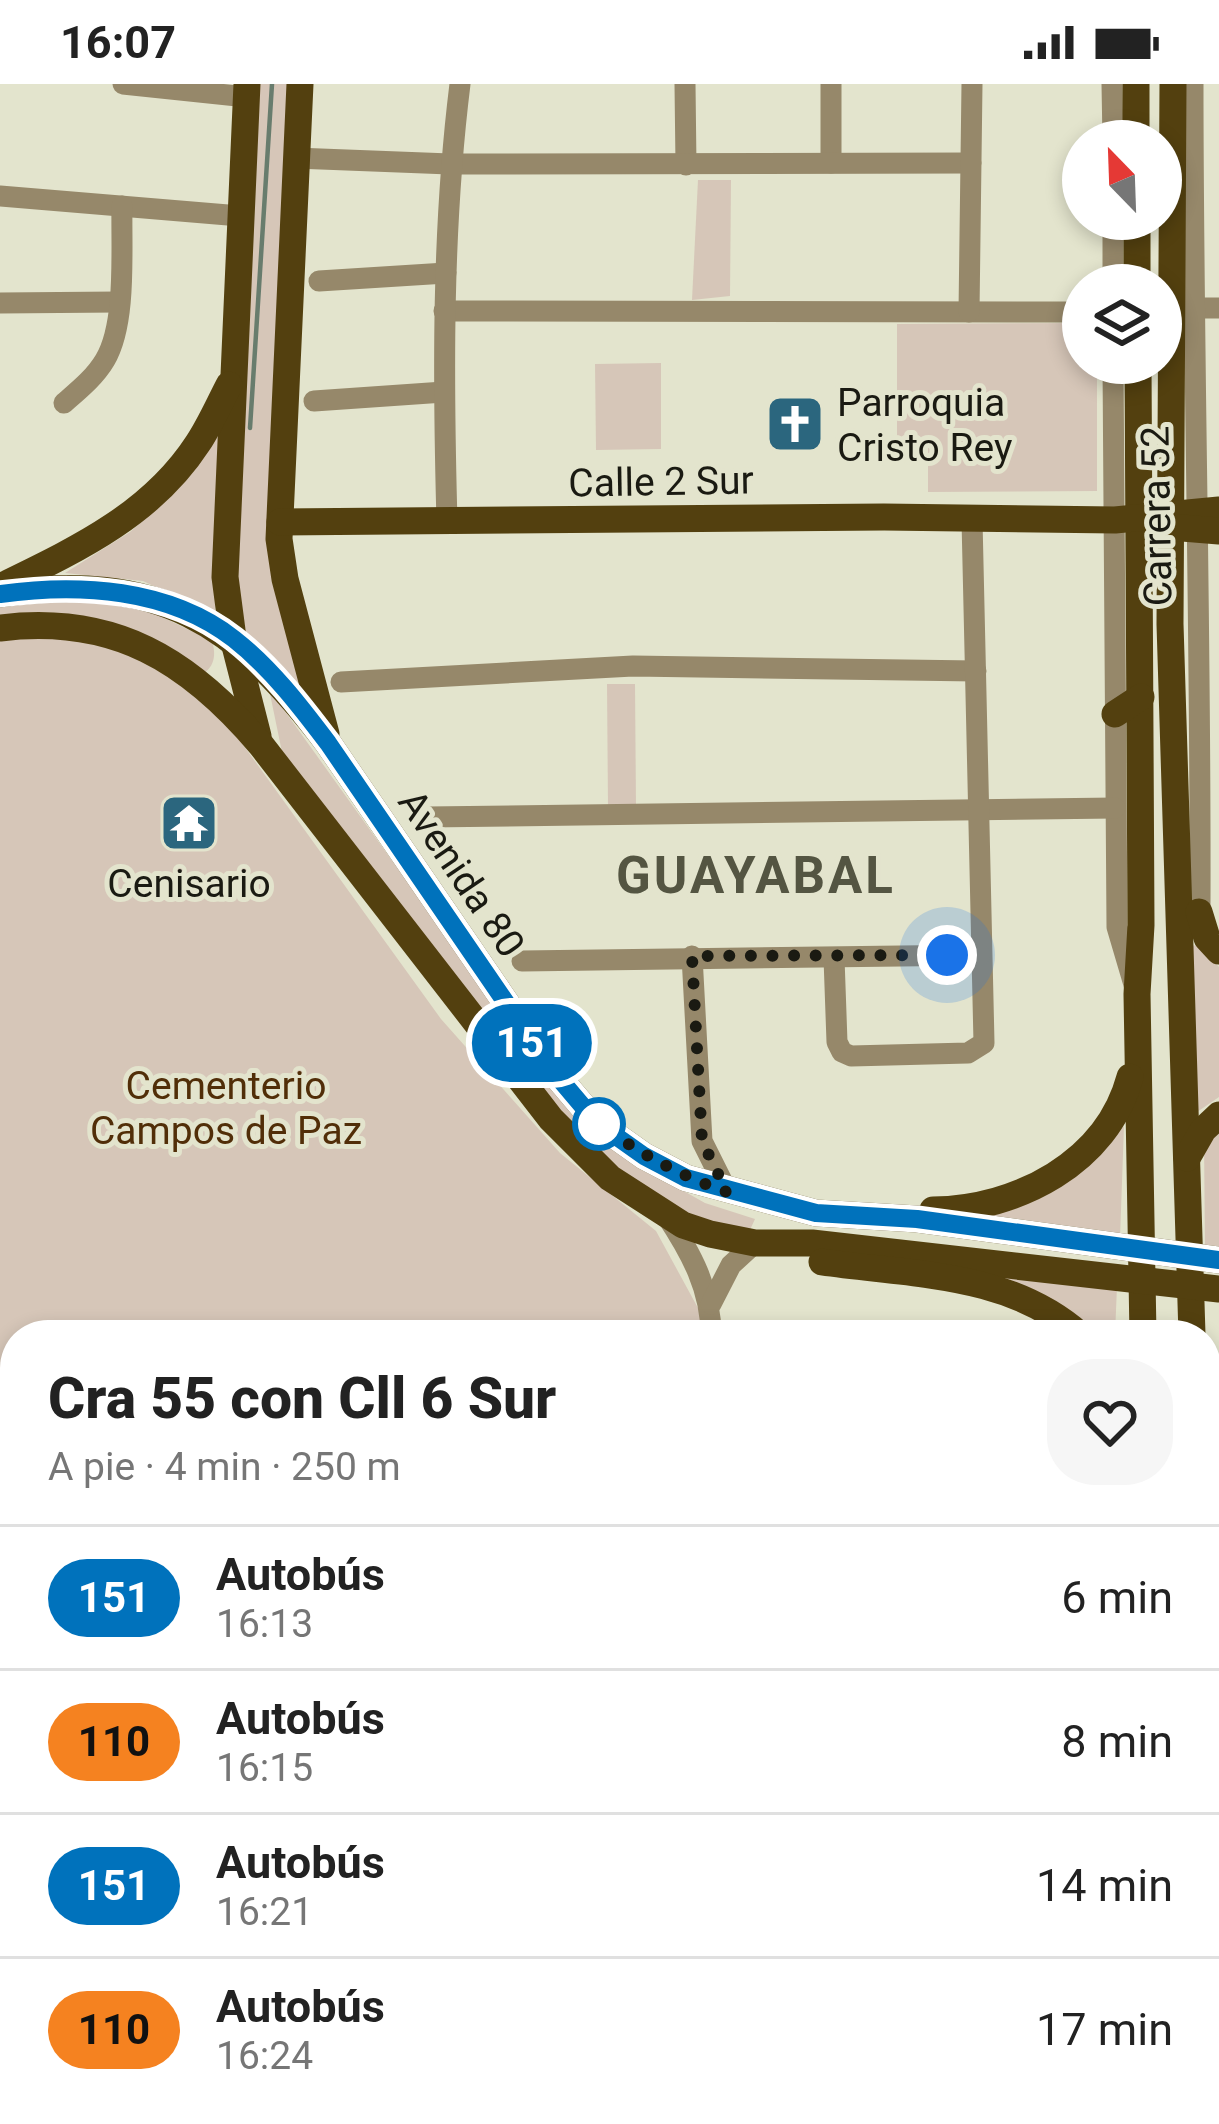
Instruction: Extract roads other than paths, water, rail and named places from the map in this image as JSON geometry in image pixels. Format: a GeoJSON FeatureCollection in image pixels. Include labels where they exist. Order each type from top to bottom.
{"type":"FeatureCollection","features":[{"type":"Feature","properties":{"kind":"main road"},"geometry":{"type":"LineString","coordinates":[[300,84],[280,522],[285,579],[328,743]]}},
{"type":"Feature","properties":{"kind":"main road"},"geometry":{"type":"LineString","coordinates":[[1136,84],[1136,120]]}},
{"type":"Feature","properties":{"kind":"main road","name":"Carrera 52"},"geometry":{"type":"LineString","coordinates":[[1173,84],[1183,162],[1204,935],[1185,1162],[1191,1320]]}},
{"type":"Feature","properties":{"kind":"main road"},"geometry":{"type":"LineString","coordinates":[[200,683],[216,675],[224,658],[247,90]]}},
{"type":"Feature","properties":{"kind":"main road"},"geometry":{"type":"LineString","coordinates":[[0,590],[103,534],[152,498],[198,443],[234,376]]}},
{"type":"Feature","properties":{"kind":"main road","name":"Carrera 52"},"geometry":{"type":"LineString","coordinates":[[1137,384],[1132,520],[1141,698],[1137,1050],[1143,1320]]}},
{"type":"Feature","properties":{"kind":"main road","name":"Calle 2 Sur"},"geometry":{"type":"LineString","coordinates":[[280,522],[884,517],[1195,521]]}},
{"type":"Feature","properties":{"kind":"main road","name":"Avenida 80"},"geometry":{"type":"LineString","coordinates":[[0,590],[113,592],[150,599],[222,632],[294,699],[328,743],[552,1070],[596,1122],[656,1162],[686,1178],[816,1213],[917,1219],[1219,1260]]}},
{"type":"Feature","properties":{"kind":"main road","name":"Avenida 80"},"geometry":{"type":"LineString","coordinates":[[0,628],[64,623],[98,629],[128,639],[200,683],[261,746],[551,1120],[610,1178],[665,1214],[710,1234],[755,1243],[812,1243],[1219,1289]]}},
{"type":"Feature","properties":{"kind":"main road"},"geometry":{"type":"LineString","coordinates":[[222,632],[261,746]]}},
{"type":"Feature","properties":{"kind":"main road"},"geometry":{"type":"LineString","coordinates":[[1115,714],[1141,698]]}},
{"type":"Feature","properties":{"kind":"main road"},"geometry":{"type":"LineString","coordinates":[[740,1195],[936,1210],[995,1203],[1038,1186],[1095,1143],[1124,1099],[1137,1050]]}},
{"type":"Feature","properties":{"kind":"main road"},"geometry":{"type":"LineString","coordinates":[[1185,1162],[1203,1130],[1219,1115]]}},
{"type":"Feature","properties":{"kind":"main road"},"geometry":{"type":"LineString","coordinates":[[755,1243],[811,1261],[979,1282],[1023,1296],[1063,1320]]}},
{"type":"Feature","properties":{"kind":"street"},"geometry":{"type":"LineString","coordinates":[[123,84],[247,90]]}},
{"type":"Feature","properties":{"kind":"street"},"geometry":{"type":"LineString","coordinates":[[447,522],[446,273],[450,164],[460,84]]}},
{"type":"Feature","properties":{"kind":"street"},"geometry":{"type":"LineString","coordinates":[[686,84],[686,165]]}},
{"type":"Feature","properties":{"kind":"street"},"geometry":{"type":"LineString","coordinates":[[831,84],[831,163]]}},
{"type":"Feature","properties":{"kind":"street"},"geometry":{"type":"LineString","coordinates":[[969,312],[972,84]]}},
{"type":"Feature","properties":{"kind":"street"},"geometry":{"type":"LineString","coordinates":[[1112,84],[1113,120]]}},
{"type":"Feature","properties":{"kind":"street","name":"Carrera 52"},"geometry":{"type":"LineString","coordinates":[[1193,84],[1183,162],[1194,308],[1195,521],[1210,733],[1204,935]]}},
{"type":"Feature","properties":{"kind":"street"},"geometry":{"type":"LineString","coordinates":[[296,158],[450,164],[971,163]]}},
{"type":"Feature","properties":{"kind":"street"},"geometry":{"type":"LineString","coordinates":[[0,196],[240,216]]}},
{"type":"Feature","properties":{"kind":"street"},"geometry":{"type":"LineString","coordinates":[[64,403],[107,357],[118,302],[122,206]]}},
{"type":"Feature","properties":{"kind":"street"},"geometry":{"type":"LineString","coordinates":[[320,281],[446,273]]}},
{"type":"Feature","properties":{"kind":"street"},"geometry":{"type":"LineString","coordinates":[[0,304],[118,302]]}},
{"type":"Feature","properties":{"kind":"street"},"geometry":{"type":"LineString","coordinates":[[1194,308],[1219,308]]}},
{"type":"Feature","properties":{"kind":"street"},"geometry":{"type":"LineString","coordinates":[[445,311],[1062,312]]}},
{"type":"Feature","properties":{"kind":"street","name":"Carrera 52"},"geometry":{"type":"LineString","coordinates":[[1116,384],[1132,520],[1115,714],[1117,927],[1137,994]]}},
{"type":"Feature","properties":{"kind":"street"},"geometry":{"type":"LineString","coordinates":[[314,401],[444,392]]}},
{"type":"Feature","properties":{"kind":"street"},"geometry":{"type":"LineString","coordinates":[[834,958],[837,1042],[842,1052],[851,1056],[968,1053],[984,1043],[972,520]]}},
{"type":"Feature","properties":{"kind":"street"},"geometry":{"type":"LineString","coordinates":[[341,682],[633,666],[976,671]]}},
{"type":"Feature","properties":{"kind":"street"},"geometry":{"type":"LineString","coordinates":[[427,817],[1115,808]]}},
{"type":"Feature","properties":{"kind":"street"},"geometry":{"type":"LineString","coordinates":[[522,961],[980,955]]}},
{"type":"Feature","properties":{"kind":"street"},"geometry":{"type":"LineString","coordinates":[[692,956],[702,1141],[740,1195]]}},
{"type":"Feature","properties":{"kind":"street"},"geometry":{"type":"LineString","coordinates":[[665,1214],[694,1260],[711,1304],[711,1320]]}},
{"type":"Feature","properties":{"kind":"street"},"geometry":{"type":"LineString","coordinates":[[711,1304],[730,1265],[755,1243]]}},
{"type":"Feature","properties":{"kind":"waterway"},"geometry":{"type":"LineString","coordinates":[[250,428],[272,84]]}},
{"type":"Feature","properties":{"kind":"place","name":"Parroquia Cristo Rey"},"geometry":{"type":"Point","coordinates":[795,424]}},
{"type":"Feature","properties":{"kind":"place","name":"Cenisario"},"geometry":{"type":"Point","coordinates":[189,823]}},
{"type":"Feature","properties":{"kind":"district","name":"GUAYABAL"},"geometry":{"type":"Point","coordinates":[756,875]}},
{"type":"Feature","properties":{"kind":"park label","name":"Cementerio Campos de Paz"},"geometry":{"type":"Point","coordinates":[226,1108]}}]}
